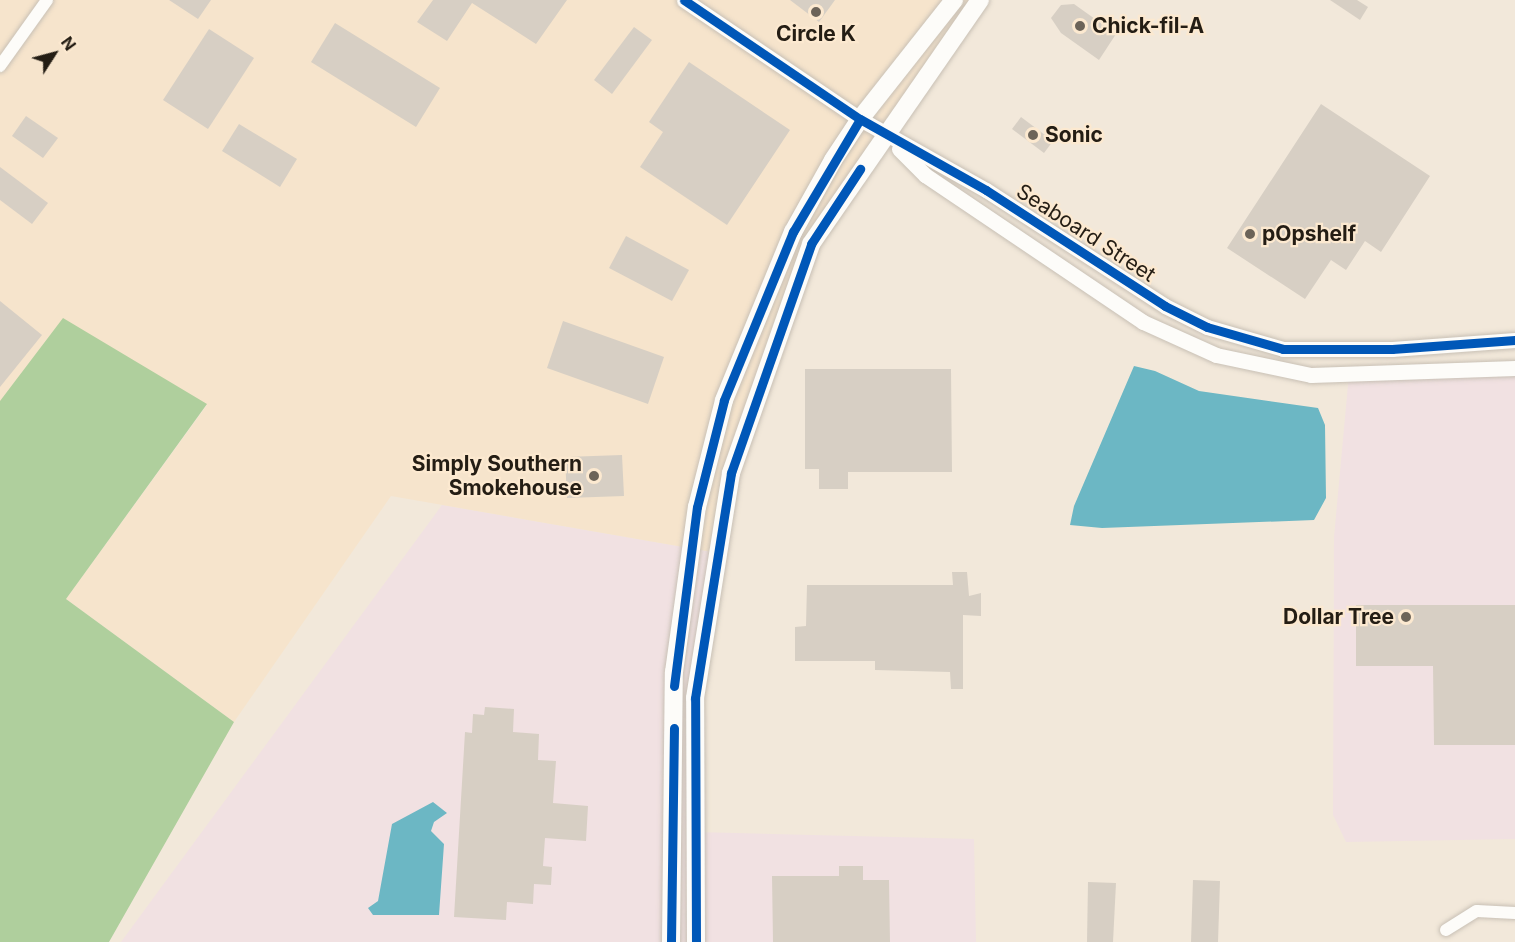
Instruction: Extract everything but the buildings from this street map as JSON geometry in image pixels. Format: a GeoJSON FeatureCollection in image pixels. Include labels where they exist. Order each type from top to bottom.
{"type":"FeatureCollection","features":[{"type":"Feature","properties":{"kind":"main road"},"geometry":{"type":"LineString","coordinates":[[671,942],[674,672],[697,507],[724,400],[783,254],[833,160],[860,120],[954,0]]}},
{"type":"Feature","properties":{"kind":"main road"},"geometry":{"type":"LineString","coordinates":[[696,942],[695,698],[731,473],[811,244],[884,134],[980,0]]}},
{"type":"Feature","properties":{"kind":"street"},"geometry":{"type":"LineString","coordinates":[[0,66],[46,0]]}},
{"type":"Feature","properties":{"kind":"street","name":"Seaboard Street"},"geometry":{"type":"LineString","coordinates":[[684,0],[860,120],[986,190],[1165,306],[1207,327],[1283,349],[1392,350],[1515,340]]}},
{"type":"Feature","properties":{"kind":"street","name":"Seaboard Street"},"geometry":{"type":"LineString","coordinates":[[884,134],[925,175],[1134,316],[1216,355],[1311,375],[1515,368]]}},
{"type":"Feature","properties":{"kind":"street"},"geometry":{"type":"LineString","coordinates":[[1446,930],[1477,911],[1515,913]]}},
{"type":"Feature","properties":{"kind":"shaded area"},"geometry":{"type":"Polygon","coordinates":[[[0,0],[980,0],[855,168],[768,360],[718,553],[391,496],[234,722],[66,599],[207,405],[0,401],[0,0]]]}},
{"type":"Feature","properties":{"kind":"shaded area"},"geometry":{"type":"Polygon","coordinates":[[[1515,368],[1515,839],[1346,842],[1333,815],[1334,537],[1349,374],[1515,368]]]}},
{"type":"Feature","properties":{"kind":"shaded area"},"geometry":{"type":"Polygon","coordinates":[[[442,505],[718,553],[695,698],[696,832],[974,839],[976,942],[121,942],[442,505]]]}},
{"type":"Feature","properties":{"kind":"green space"},"geometry":{"type":"Polygon","coordinates":[[[63,318],[207,404],[66,599],[234,722],[109,942],[0,942],[0,401],[63,318]]]}},
{"type":"Feature","properties":{"kind":"water"},"geometry":{"type":"Polygon","coordinates":[[[1134,366],[1155,371],[1199,391],[1318,408],[1325,425],[1326,498],[1314,520],[1102,528],[1070,525],[1074,506],[1134,366]]]}},
{"type":"Feature","properties":{"kind":"water"},"geometry":{"type":"Polygon","coordinates":[[[433,802],[447,813],[434,822],[431,831],[444,844],[439,915],[373,915],[368,908],[378,901],[392,824],[433,802]]]}},
{"type":"Feature","properties":{"kind":"cycle path"},"geometry":{"type":"LineString","coordinates":[[684,0],[860,119],[986,190],[1165,306],[1207,327],[1283,349],[1392,349],[1515,340]]}},
{"type":"Feature","properties":{"kind":"cycle path"},"geometry":{"type":"LineString","coordinates":[[674,686],[697,507],[724,400],[793,232],[860,119]]}},
{"type":"Feature","properties":{"kind":"cycle path"},"geometry":{"type":"LineString","coordinates":[[696,942],[695,698],[731,473],[811,244],[860,169]]}},
{"type":"Feature","properties":{"kind":"cycle path"},"geometry":{"type":"LineString","coordinates":[[671,942],[674,728]]}},
{"type":"Feature","properties":{"kind":"place","name":"Circle K"},"geometry":{"type":"Point","coordinates":[816,12]}},
{"type":"Feature","properties":{"kind":"place","name":"Chick-fil-A"},"geometry":{"type":"Point","coordinates":[1080,26]}},
{"type":"Feature","properties":{"kind":"place","name":"Sonic"},"geometry":{"type":"Point","coordinates":[1033,135]}},
{"type":"Feature","properties":{"kind":"place","name":"pOpshelf"},"geometry":{"type":"Point","coordinates":[1250,234]}},
{"type":"Feature","properties":{"kind":"place","name":"Simply Southern Smokehouse"},"geometry":{"type":"Point","coordinates":[594,476]}},
{"type":"Feature","properties":{"kind":"place","name":"Dollar Tree"},"geometry":{"type":"Point","coordinates":[1406,617]}}]}
